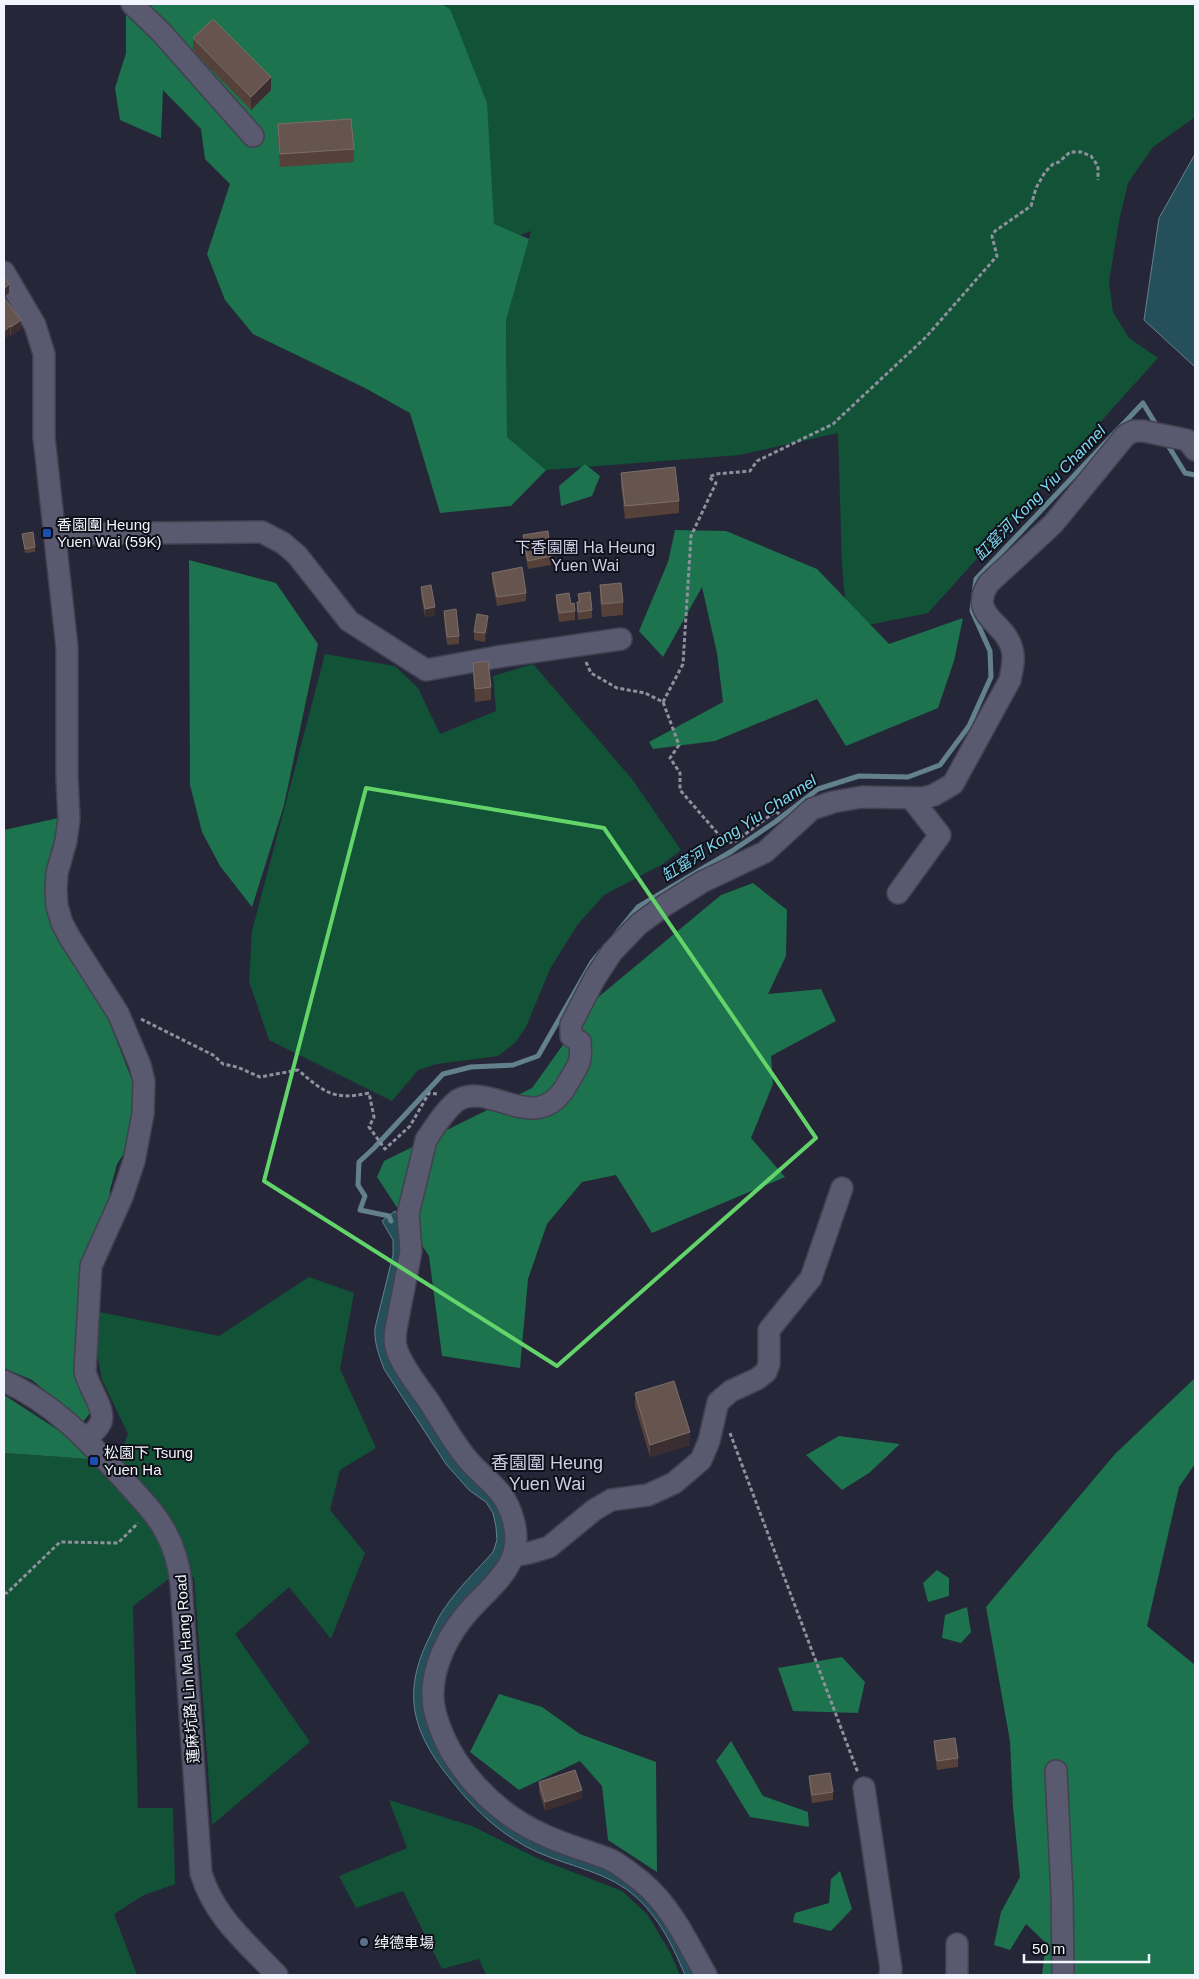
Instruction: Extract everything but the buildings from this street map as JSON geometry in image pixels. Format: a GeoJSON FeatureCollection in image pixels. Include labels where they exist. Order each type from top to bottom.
{"type":"FeatureCollection","features":[{"type":"Feature","properties":{"kind":"street"},"geometry":{"type":"LineString","coordinates":[[132,4],[161,32],[253,136]]}},
{"type":"Feature","properties":{"kind":"street"},"geometry":{"type":"LineString","coordinates":[[4,272],[35,325],[43,348],[43,428],[68,648],[68,830],[57,873],[56,898],[60,915],[70,938],[122,1021],[140,1065],[144,1081],[142,1114],[134,1161],[122,1197],[91,1266],[85,1368],[88,1385],[101,1408],[102,1415],[99,1426],[86,1439]]}},
{"type":"Feature","properties":{"kind":"street"},"geometry":{"type":"LineString","coordinates":[[706,1975],[670,1913],[643,1883],[612,1861],[543,1835],[505,1812],[483,1793],[462,1768],[445,1738],[435,1711],[433,1688],[446,1644],[463,1618],[505,1573],[516,1548],[516,1531],[513,1518],[502,1493],[468,1460],[414,1380],[397,1350],[395,1340],[396,1329],[411,1251],[408,1214],[426,1140],[458,1100],[470,1097],[483,1097],[534,1109],[550,1103],[565,1090],[581,1059],[580,1042],[571,1036],[571,1024],[595,978],[612,952],[639,924],[665,905],[702,882],[765,852],[812,809],[833,802],[862,797],[923,798],[934,795],[953,784],[1010,680],[1013,661],[1012,647],[1006,636],[984,613],[982,593],[989,583],[1053,524],[1126,435],[1134,431],[1187,440],[1195,450]]}},
{"type":"Feature","properties":{"kind":"street"},"geometry":{"type":"LineString","coordinates":[[54,534],[262,532],[283,543],[297,555],[349,621],[426,670],[497,657],[621,639]]}},
{"type":"Feature","properties":{"kind":"street"},"geometry":{"type":"LineString","coordinates":[[898,894],[940,836],[911,798]]}},
{"type":"Feature","properties":{"kind":"street"},"geometry":{"type":"LineString","coordinates":[[513,1556],[549,1547],[594,1510],[611,1500],[648,1495],[674,1483],[701,1460],[709,1441],[718,1402],[731,1391],[757,1379],[766,1372],[769,1330],[811,1278],[842,1188]]}},
{"type":"Feature","properties":{"kind":"street","name":"蓮麻坑路 Lin Ma Hang Road"},"geometry":{"type":"LineString","coordinates":[[4,1381],[42,1402],[86,1439],[152,1511],[172,1544],[181,1583],[201,1873],[213,1904],[223,1918],[277,1975]]}},
{"type":"Feature","properties":{"kind":"street"},"geometry":{"type":"LineString","coordinates":[[1056,1771],[1062,1894],[1063,1975]]}},
{"type":"Feature","properties":{"kind":"street"},"geometry":{"type":"LineString","coordinates":[[864,1788],[891,1969],[890,1975]]}},
{"type":"Feature","properties":{"kind":"street"},"geometry":{"type":"LineString","coordinates":[[957,1944],[957,1975]]}},
{"type":"Feature","properties":{"kind":"path"},"geometry":{"type":"LineString","coordinates":[[663,702],[683,664],[691,536],[716,483],[709,477],[716,474],[750,471],[758,461],[833,424],[926,337],[997,256],[992,236],[996,231],[1031,206],[1036,188],[1045,172],[1053,164],[1059,162],[1070,152],[1081,152],[1091,156],[1098,166],[1098,180]]}},
{"type":"Feature","properties":{"kind":"path"},"geometry":{"type":"LineString","coordinates":[[578,645],[591,673],[617,688],[645,693],[663,702],[680,746],[670,758],[680,773],[680,790],[726,843],[736,841],[776,811]]}},
{"type":"Feature","properties":{"kind":"path"},"geometry":{"type":"LineString","coordinates":[[140,1018],[213,1055],[223,1064],[237,1066],[260,1077],[298,1070],[326,1093],[343,1096],[369,1093],[374,1117],[369,1127],[385,1149],[410,1126],[430,1093]]}},
{"type":"Feature","properties":{"kind":"path"},"geometry":{"type":"LineString","coordinates":[[728,1429],[864,1788]]}},
{"type":"Feature","properties":{"kind":"path"},"geometry":{"type":"LineString","coordinates":[[4,1593],[7,1593],[60,1542],[118,1543],[152,1511]]}},
{"type":"Feature","properties":{"kind":"highlighted area"},"geometry":{"type":"Polygon","coordinates":[[[366,788],[604,828],[816,1138],[557,1366],[264,1181],[366,788]]]}},
{"type":"Feature","properties":{"kind":"green space"},"geometry":{"type":"Polygon","coordinates":[[[126,4],[442,4],[450,9],[487,103],[494,224],[529,239],[506,321],[507,437],[546,470],[511,506],[440,513],[410,413],[365,388],[253,334],[225,300],[207,254],[230,184],[205,159],[201,129],[163,90],[161,138],[120,120],[115,88],[126,53],[126,4]]]}},
{"type":"Feature","properties":{"kind":"green space"},"geometry":{"type":"Polygon","coordinates":[[[442,4],[1195,4],[1195,117],[1153,147],[1128,183],[1119,221],[1109,282],[1113,312],[1129,338],[1158,358],[928,613],[848,629],[842,566],[838,433],[740,455],[546,470],[507,437],[506,321],[531,231],[448,264],[450,9],[442,4]]]}},
{"type":"Feature","properties":{"kind":"green space"},"geometry":{"type":"Polygon","coordinates":[[[585,464],[600,476],[592,496],[561,506],[559,486],[585,464]]]}},
{"type":"Feature","properties":{"kind":"green space"},"geometry":{"type":"Polygon","coordinates":[[[675,530],[726,531],[817,569],[889,644],[963,618],[954,661],[938,708],[846,746],[817,699],[715,741],[653,749],[649,742],[723,702],[717,653],[702,587],[663,657],[639,631],[668,562],[675,530]]]}},
{"type":"Feature","properties":{"kind":"green space"},"geometry":{"type":"Polygon","coordinates":[[[189,560],[276,583],[318,644],[284,805],[252,907],[220,866],[202,832],[190,785],[189,560]]]}},
{"type":"Feature","properties":{"kind":"green space"},"geometry":{"type":"Polygon","coordinates":[[[325,654],[395,666],[418,688],[440,734],[496,711],[493,676],[533,664],[632,779],[681,850],[663,864],[604,895],[578,924],[550,969],[526,1027],[515,1043],[498,1056],[437,1064],[418,1070],[392,1101],[269,1040],[249,981],[252,931],[325,654]]]}},
{"type":"Feature","properties":{"kind":"green space"},"geometry":{"type":"Polygon","coordinates":[[[63,817],[50,858],[49,914],[69,957],[105,1011],[134,1085],[128,1147],[117,1164],[110,1190],[109,1213],[89,1251],[85,1393],[90,1413],[83,1422],[32,1380],[4,1368],[4,830],[63,817]]]}},
{"type":"Feature","properties":{"kind":"green space"},"geometry":{"type":"Polygon","coordinates":[[[753,883],[787,910],[786,956],[768,994],[821,989],[836,1021],[771,1056],[773,1084],[751,1138],[785,1177],[652,1233],[616,1175],[582,1182],[547,1224],[528,1279],[520,1368],[442,1356],[429,1256],[377,1177],[384,1161],[532,1088],[596,999],[721,895],[753,883]]]}},
{"type":"Feature","properties":{"kind":"green space"},"geometry":{"type":"Polygon","coordinates":[[[309,1277],[354,1293],[340,1369],[376,1448],[340,1470],[330,1510],[365,1553],[331,1639],[289,1587],[235,1634],[310,1742],[212,1825],[194,1577],[170,1578],[133,1606],[138,1808],[173,1808],[175,1884],[144,1895],[114,1914],[137,1975],[4,1975],[4,1453],[89,1459],[121,1453],[128,1434],[102,1380],[96,1346],[99,1312],[219,1336],[309,1277]]]}},
{"type":"Feature","properties":{"kind":"green space"},"geometry":{"type":"Polygon","coordinates":[[[1195,1378],[1195,1464],[1179,1487],[1147,1626],[1195,1665],[1195,1975],[1042,1975],[1046,1943],[1026,1924],[1010,1950],[994,1945],[1001,1912],[1020,1877],[1013,1807],[1010,1741],[986,1607],[1115,1454],[1195,1378]]]}},
{"type":"Feature","properties":{"kind":"green space"},"geometry":{"type":"Polygon","coordinates":[[[4,1395],[69,1437],[89,1459],[4,1453],[4,1395]]]}},
{"type":"Feature","properties":{"kind":"green space"},"geometry":{"type":"Polygon","coordinates":[[[839,1436],[900,1444],[869,1473],[842,1490],[806,1455],[839,1436]]]}},
{"type":"Feature","properties":{"kind":"green space"},"geometry":{"type":"Polygon","coordinates":[[[937,1570],[949,1578],[949,1596],[928,1602],[923,1583],[937,1570]]]}},
{"type":"Feature","properties":{"kind":"green space"},"geometry":{"type":"Polygon","coordinates":[[[967,1607],[971,1632],[961,1643],[942,1638],[945,1615],[967,1607]]]}},
{"type":"Feature","properties":{"kind":"green space"},"geometry":{"type":"Polygon","coordinates":[[[842,1657],[865,1682],[858,1713],[793,1711],[778,1668],[842,1657]]]}},
{"type":"Feature","properties":{"kind":"green space"},"geometry":{"type":"Polygon","coordinates":[[[499,1694],[542,1707],[580,1734],[656,1762],[657,1872],[608,1840],[602,1786],[580,1761],[519,1790],[470,1752],[499,1694]]]}},
{"type":"Feature","properties":{"kind":"green space"},"geometry":{"type":"Polygon","coordinates":[[[731,1741],[763,1796],[808,1812],[809,1827],[750,1817],[716,1761],[731,1741]]]}},
{"type":"Feature","properties":{"kind":"green space"},"geometry":{"type":"Polygon","coordinates":[[[389,1800],[472,1826],[539,1859],[622,1891],[647,1914],[670,1952],[680,1975],[486,1975],[479,1959],[442,1969],[403,1891],[356,1908],[339,1876],[407,1848],[389,1800]]]}},
{"type":"Feature","properties":{"kind":"green space"},"geometry":{"type":"Polygon","coordinates":[[[840,1871],[852,1909],[831,1931],[793,1922],[795,1913],[829,1903],[831,1879],[840,1871]]]}},
{"type":"Feature","properties":{"kind":"shaded area"},"geometry":{"type":"Polygon","coordinates":[[[1195,154],[1195,367],[1144,320],[1159,218],[1195,154]]]}},
{"type":"Feature","properties":{"kind":"shaded area"},"geometry":{"type":"Polygon","coordinates":[[[395,1211],[405,1232],[390,1328],[506,1510],[508,1551],[428,1687],[465,1778],[604,1862],[665,1910],[695,1975],[685,1975],[674,1951],[654,1917],[626,1889],[602,1876],[525,1846],[504,1833],[476,1809],[438,1763],[420,1729],[415,1712],[414,1694],[421,1657],[449,1601],[493,1552],[497,1540],[493,1513],[486,1502],[469,1490],[446,1464],[384,1369],[379,1354],[375,1339],[375,1328],[393,1255],[393,1240],[382,1221],[395,1211]]]}},
{"type":"Feature","properties":{"kind":"waterway","name":"缸窰河 Kong Yiu Channel"},"geometry":{"type":"LineString","coordinates":[[974,594],[976,579],[1143,403],[1158,428]]}},
{"type":"Feature","properties":{"kind":"waterway","name":"缸窰河 Kong Yiu Channel"},"geometry":{"type":"LineString","coordinates":[[1166,442],[1185,473],[1195,475]]}},
{"type":"Feature","properties":{"kind":"waterway","name":"缸窰河 Kong Yiu Channel"},"geometry":{"type":"LineString","coordinates":[[615,935],[638,907],[732,851],[775,822],[818,789],[859,776],[908,777],[940,765],[969,726],[991,677],[990,651],[972,611],[973,602]]}},
{"type":"Feature","properties":{"kind":"waterway","name":"缸窰河 Kong Yiu Channel"},"geometry":{"type":"LineString","coordinates":[[391,1221],[389,1216],[360,1210],[365,1196],[358,1185],[359,1162],[443,1074],[471,1067],[513,1065],[538,1056],[592,962],[601,951]]}},
{"type":"Feature","properties":{"kind":"place","name":"香園圍 Heung Yuen Wai (59K)"},"geometry":{"type":"Point","coordinates":[47,533]}},
{"type":"Feature","properties":{"kind":"place","name":"松園下 Tsung Yuen Ha"},"geometry":{"type":"Point","coordinates":[94,1461]}},
{"type":"Feature","properties":{"kind":"place","name":"绰德車場"},"geometry":{"type":"Point","coordinates":[364,1942]}},
{"type":"Feature","properties":{"kind":"district","name":"下香園圍 Ha Heung Yuen Wai"},"geometry":{"type":"Point","coordinates":[585,556]}},
{"type":"Feature","properties":{"kind":"district","name":"香園圍 Heung Yuen Wai"},"geometry":{"type":"Point","coordinates":[547,1474]}}]}
